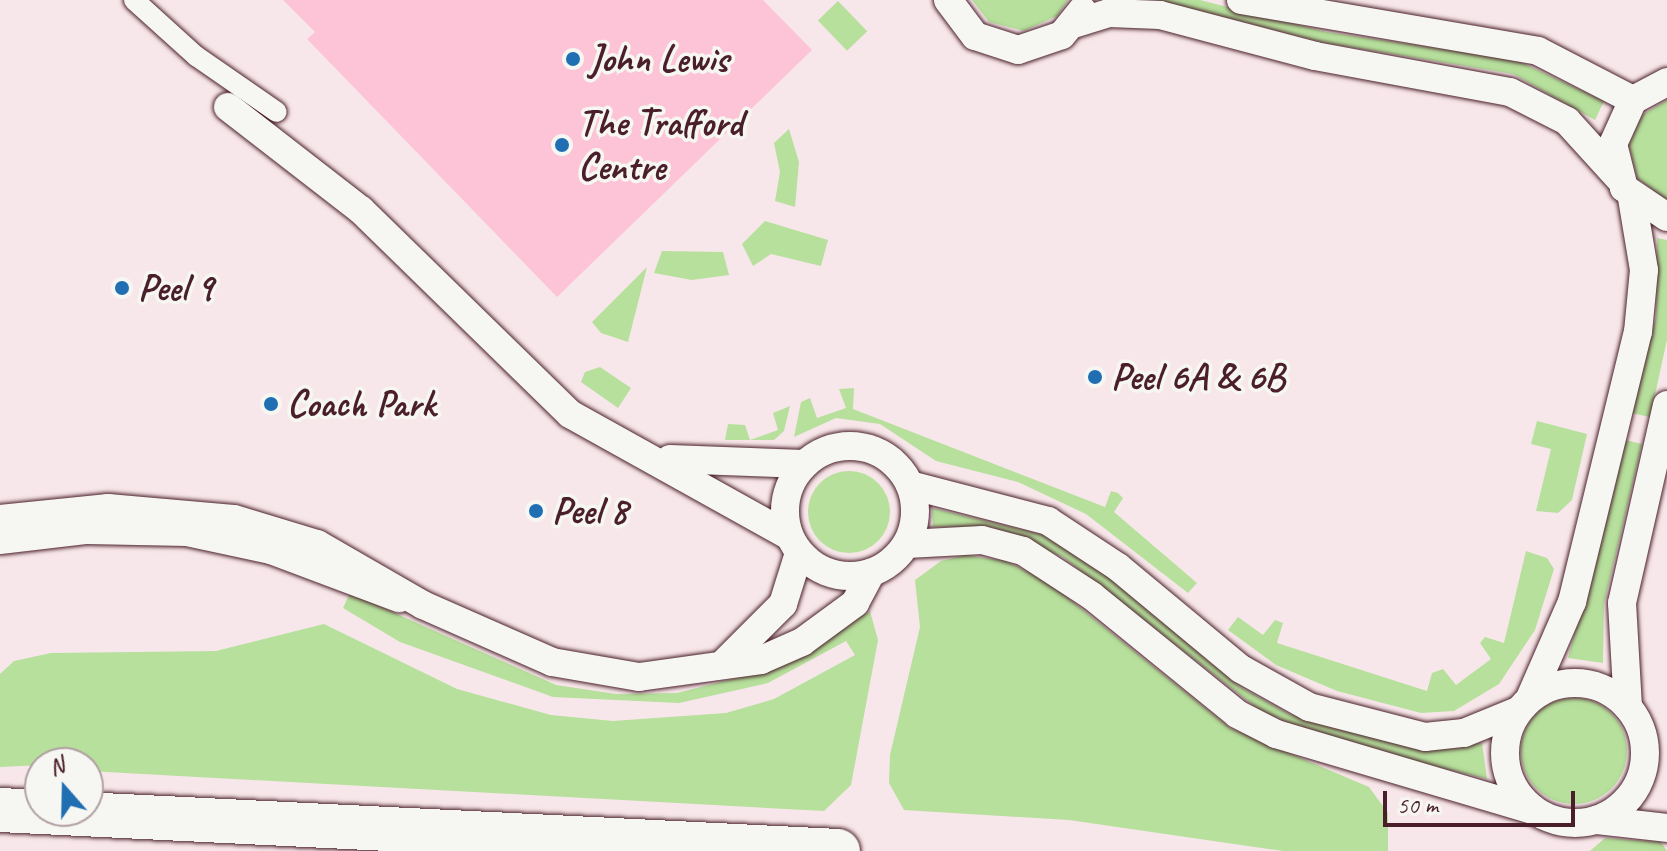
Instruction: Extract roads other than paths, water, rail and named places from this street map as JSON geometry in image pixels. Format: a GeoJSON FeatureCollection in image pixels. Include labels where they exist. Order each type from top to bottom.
{"type":"FeatureCollection","features":[{"type":"Feature","properties":{"kind":"highway"},"geometry":{"type":"LineString","coordinates":[[0,810],[838,851]]}},
{"type":"Feature","properties":{"kind":"street"},"geometry":{"type":"LineString","coordinates":[[134,0],[196,56],[277,112]]}},
{"type":"Feature","properties":{"kind":"street"},"geometry":{"type":"LineString","coordinates":[[948,0],[966,28],[995,47],[1041,46],[1080,12],[1160,15],[1315,56],[1510,92],[1567,121],[1625,188],[1667,217]]}},
{"type":"Feature","properties":{"kind":"street"},"geometry":{"type":"LineString","coordinates":[[1241,0],[1538,51],[1633,100]]}},
{"type":"Feature","properties":{"kind":"street"},"geometry":{"type":"LineString","coordinates":[[1533,810],[1506,763],[1524,704],[1572,602],[1638,332],[1644,260],[1625,188],[1616,128],[1633,100],[1667,82]]}},
{"type":"Feature","properties":{"kind":"street"},"geometry":{"type":"LineString","coordinates":[[228,107],[361,210],[570,414],[657,458],[794,545],[832,574],[871,573]]}},
{"type":"Feature","properties":{"kind":"street"},"geometry":{"type":"LineString","coordinates":[[1666,410],[1624,592],[1628,707],[1643,738],[1667,768]]}},
{"type":"Feature","properties":{"kind":"street"},"geometry":{"type":"LineString","coordinates":[[0,519],[108,508],[234,519],[317,544],[423,605],[494,639],[594,673],[654,676],[725,662],[761,660],[802,642],[855,603],[871,573],[907,544],[914,525],[910,485],[890,460],[863,447],[821,452],[804,464],[785,498],[794,545],[783,604],[725,662]]}},
{"type":"Feature","properties":{"kind":"street"},"geometry":{"type":"LineString","coordinates":[[657,458],[804,464]]}},
{"type":"Feature","properties":{"kind":"street"},"geometry":{"type":"LineString","coordinates":[[910,485],[992,501],[1060,528],[1241,669],[1309,707],[1425,737],[1464,733],[1524,704],[1581,683],[1628,707]]}},
{"type":"Feature","properties":{"kind":"street"},"geometry":{"type":"LineString","coordinates":[[0,540],[131,529],[215,536],[423,605]]}},
{"type":"Feature","properties":{"kind":"street"},"geometry":{"type":"LineString","coordinates":[[907,544],[982,540],[1023,551],[1237,714],[1276,734],[1533,810],[1552,819],[1667,828]]}},
{"type":"Feature","properties":{"kind":"street"},"geometry":{"type":"LineString","coordinates":[[1593,820],[1629,798],[1640,780],[1643,738]]}},
{"type":"Feature","properties":{"kind":"place","name":"John Lewis"},"geometry":{"type":"Point","coordinates":[573,59]}},
{"type":"Feature","properties":{"kind":"place","name":"The Trafford Centre"},"geometry":{"type":"Point","coordinates":[562,145]}},
{"type":"Feature","properties":{"kind":"place","name":"Peel 9"},"geometry":{"type":"Point","coordinates":[122,288]}},
{"type":"Feature","properties":{"kind":"place","name":"Peel 6A & 6B"},"geometry":{"type":"Point","coordinates":[1095,377]}},
{"type":"Feature","properties":{"kind":"place","name":"Coach Park"},"geometry":{"type":"Point","coordinates":[271,404]}},
{"type":"Feature","properties":{"kind":"place","name":"Peel 8"},"geometry":{"type":"Point","coordinates":[536,511]}}]}
